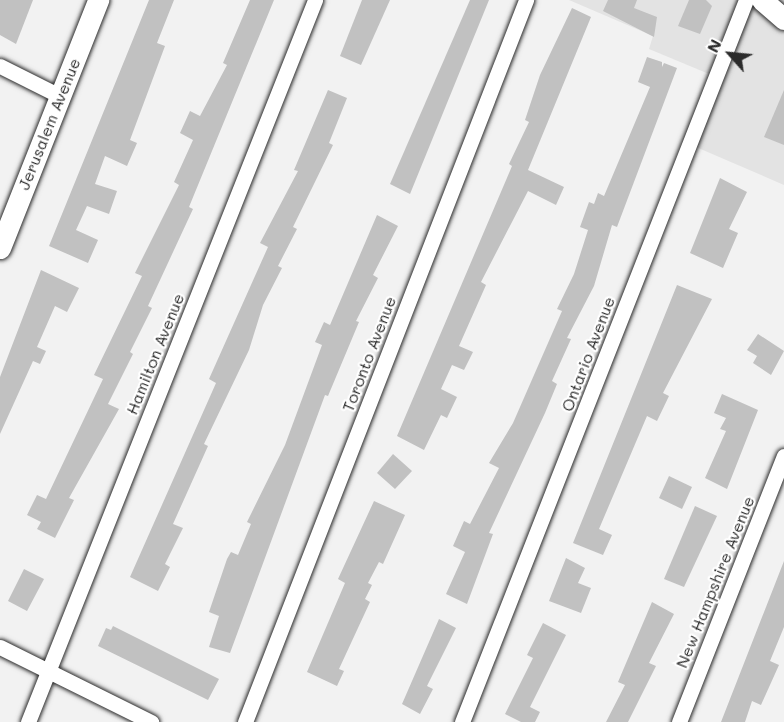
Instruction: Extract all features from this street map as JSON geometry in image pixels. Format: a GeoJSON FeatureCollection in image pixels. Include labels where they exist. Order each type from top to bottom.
{"type":"FeatureCollection","features":[{"type":"Feature","properties":{"kind":"main road","name":"Jerusalem Avenue"},"geometry":{"type":"LineString","coordinates":[[0,248],[98,0]]}},
{"type":"Feature","properties":{"kind":"main road"},"geometry":{"type":"LineString","coordinates":[[762,0],[784,19]]}},
{"type":"Feature","properties":{"kind":"street","name":"Hamilton Avenue"},"geometry":{"type":"LineString","coordinates":[[28,722],[315,0]]}},
{"type":"Feature","properties":{"kind":"street","name":"Toronto Avenue"},"geometry":{"type":"LineString","coordinates":[[245,722],[526,0]]}},
{"type":"Feature","properties":{"kind":"street","name":"Ontario Avenue"},"geometry":{"type":"LineString","coordinates":[[462,722],[746,0]]}},
{"type":"Feature","properties":{"kind":"street"},"geometry":{"type":"LineString","coordinates":[[0,66],[60,96]]}},
{"type":"Feature","properties":{"kind":"street","name":"New Hampshire Avenue"},"geometry":{"type":"LineString","coordinates":[[679,722],[784,456]]}},
{"type":"Feature","properties":{"kind":"street"},"geometry":{"type":"LineString","coordinates":[[0,647],[150,722]]}},
{"type":"Feature","properties":{"kind":"shaded area"},"geometry":{"type":"Polygon","coordinates":[[[569,0],[784,0],[784,185],[682,141],[709,74],[649,49],[653,36],[569,0]]]}},
{"type":"Feature","properties":{"kind":"building"},"geometry":{"type":"Polygon","coordinates":[[[0,0],[33,0],[16,44],[0,35],[0,0]]]}},
{"type":"Feature","properties":{"kind":"building"},"geometry":{"type":"Polygon","coordinates":[[[149,0],[174,0],[157,43],[165,46],[130,140],[137,143],[127,166],[105,156],[95,184],[117,191],[109,214],[87,206],[76,230],[98,240],[88,263],[49,246],[149,0]]]}},
{"type":"Feature","properties":{"kind":"building"},"geometry":{"type":"Polygon","coordinates":[[[250,0],[274,0],[189,207],[193,209],[148,306],[152,308],[130,352],[133,354],[108,404],[119,409],[69,498],[74,500],[55,538],[37,529],[41,522],[27,515],[37,495],[46,499],[103,379],[94,375],[142,276],[135,273],[179,185],[174,182],[193,140],[180,133],[190,111],[200,116],[227,65],[223,63],[250,0]]]}},
{"type":"Feature","properties":{"kind":"building"},"geometry":{"type":"Polygon","coordinates":[[[362,0],[390,0],[361,65],[340,56],[362,0]]]}},
{"type":"Feature","properties":{"kind":"building"},"geometry":{"type":"Polygon","coordinates":[[[470,0],[489,0],[410,194],[390,184],[470,0]]]}},
{"type":"Feature","properties":{"kind":"building"},"geometry":{"type":"Polygon","coordinates":[[[608,0],[637,0],[634,8],[657,17],[654,37],[603,11],[608,0]]]}},
{"type":"Feature","properties":{"kind":"building"},"geometry":{"type":"Polygon","coordinates":[[[689,0],[706,0],[712,6],[700,34],[678,26],[689,0]]]}},
{"type":"Feature","properties":{"kind":"building"},"geometry":{"type":"Polygon","coordinates":[[[572,8],[591,17],[528,170],[564,187],[556,205],[528,191],[481,282],[486,285],[459,346],[473,352],[464,370],[452,365],[441,389],[457,397],[447,418],[441,415],[424,450],[397,436],[512,166],[509,164],[529,122],[525,120],[540,75],[572,8]]]}},
{"type":"Feature","properties":{"kind":"building"},"geometry":{"type":"Polygon","coordinates":[[[647,57],[662,62],[662,67],[664,63],[677,68],[617,227],[612,225],[594,286],[567,338],[571,339],[552,381],[557,384],[489,533],[493,534],[467,604],[446,594],[465,552],[453,546],[464,521],[470,524],[499,468],[489,463],[513,423],[562,311],[557,309],[574,274],[588,230],[580,227],[589,202],[594,204],[598,193],[604,196],[650,87],[638,82],[647,57]]]}},
{"type":"Feature","properties":{"kind":"building"},"geometry":{"type":"Polygon","coordinates":[[[328,90],[347,98],[329,143],[333,145],[293,227],[297,229],[278,266],[282,268],[263,305],[249,350],[204,444],[208,446],[173,524],[183,528],[165,564],[170,567],[158,591],[130,577],[216,383],[209,379],[268,247],[260,243],[298,171],[294,170],[328,90]]]}},
{"type":"Feature","properties":{"kind":"building"},"geometry":{"type":"Polygon","coordinates":[[[784,90],[784,145],[764,137],[784,90]]]}},
{"type":"Feature","properties":{"kind":"building"},"geometry":{"type":"Polygon","coordinates":[[[720,178],[747,192],[729,229],[738,233],[723,268],[690,253],[720,178]]]}},
{"type":"Feature","properties":{"kind":"building"},"geometry":{"type":"Polygon","coordinates":[[[377,215],[398,226],[373,275],[378,278],[356,321],[359,322],[328,396],[325,395],[230,653],[209,647],[219,616],[209,612],[227,559],[231,552],[238,555],[251,524],[247,522],[285,445],[322,345],[315,342],[324,322],[330,325],[377,215]]]}},
{"type":"Feature","properties":{"kind":"building"},"geometry":{"type":"Polygon","coordinates":[[[41,270],[79,288],[67,312],[55,306],[37,347],[46,351],[40,364],[33,361],[0,434],[0,377],[41,270]]]}},
{"type":"Feature","properties":{"kind":"building"},"geometry":{"type":"Polygon","coordinates":[[[677,285],[712,299],[663,393],[669,396],[657,421],[647,416],[599,529],[612,535],[603,555],[573,543],[677,285]]]}},
{"type":"Feature","properties":{"kind":"building"},"geometry":{"type":"Polygon","coordinates":[[[758,334],[784,351],[771,375],[753,363],[757,356],[747,350],[758,334]]]}},
{"type":"Feature","properties":{"kind":"building"},"geometry":{"type":"Polygon","coordinates":[[[722,394],[758,410],[727,489],[705,478],[726,431],[720,429],[726,418],[714,413],[722,394]]]}},
{"type":"Feature","properties":{"kind":"building"},"geometry":{"type":"Polygon","coordinates":[[[393,454],[412,471],[395,489],[377,473],[393,454]]]}},
{"type":"Feature","properties":{"kind":"building"},"geometry":{"type":"Polygon","coordinates":[[[669,476],[692,487],[682,509],[659,498],[669,476]]]}},
{"type":"Feature","properties":{"kind":"building"},"geometry":{"type":"Polygon","coordinates":[[[374,501],[405,515],[383,564],[379,562],[368,583],[372,585],[365,599],[370,602],[339,669],[344,671],[337,686],[307,672],[345,583],[338,579],[374,501]]]}},
{"type":"Feature","properties":{"kind":"building"},"geometry":{"type":"Polygon","coordinates":[[[695,506],[717,516],[684,587],[664,579],[695,506]]]}},
{"type":"Feature","properties":{"kind":"building"},"geometry":{"type":"Polygon","coordinates":[[[566,558],[585,568],[578,583],[591,588],[581,613],[549,601],[566,558]]]}},
{"type":"Feature","properties":{"kind":"building"},"geometry":{"type":"Polygon","coordinates":[[[784,561],[784,627],[770,661],[779,665],[761,705],[752,701],[745,722],[721,722],[784,561]]]}},
{"type":"Feature","properties":{"kind":"building"},"geometry":{"type":"Polygon","coordinates":[[[24,569],[44,579],[27,611],[8,601],[24,569]]]}},
{"type":"Feature","properties":{"kind":"building"},"geometry":{"type":"Polygon","coordinates":[[[652,602],[674,614],[649,663],[656,666],[628,722],[606,722],[625,685],[618,682],[652,602]]]}},
{"type":"Feature","properties":{"kind":"building"},"geometry":{"type":"Polygon","coordinates":[[[439,619],[456,628],[427,686],[433,689],[420,714],[402,704],[439,619]]]}},
{"type":"Feature","properties":{"kind":"building"},"geometry":{"type":"Polygon","coordinates":[[[543,623],[566,635],[530,707],[540,712],[535,722],[521,722],[505,714],[533,658],[527,655],[543,623]]]}},
{"type":"Feature","properties":{"kind":"building"},"geometry":{"type":"Polygon","coordinates":[[[113,626],[219,679],[208,700],[98,646],[106,628],[111,630],[113,626]]]}}]}
